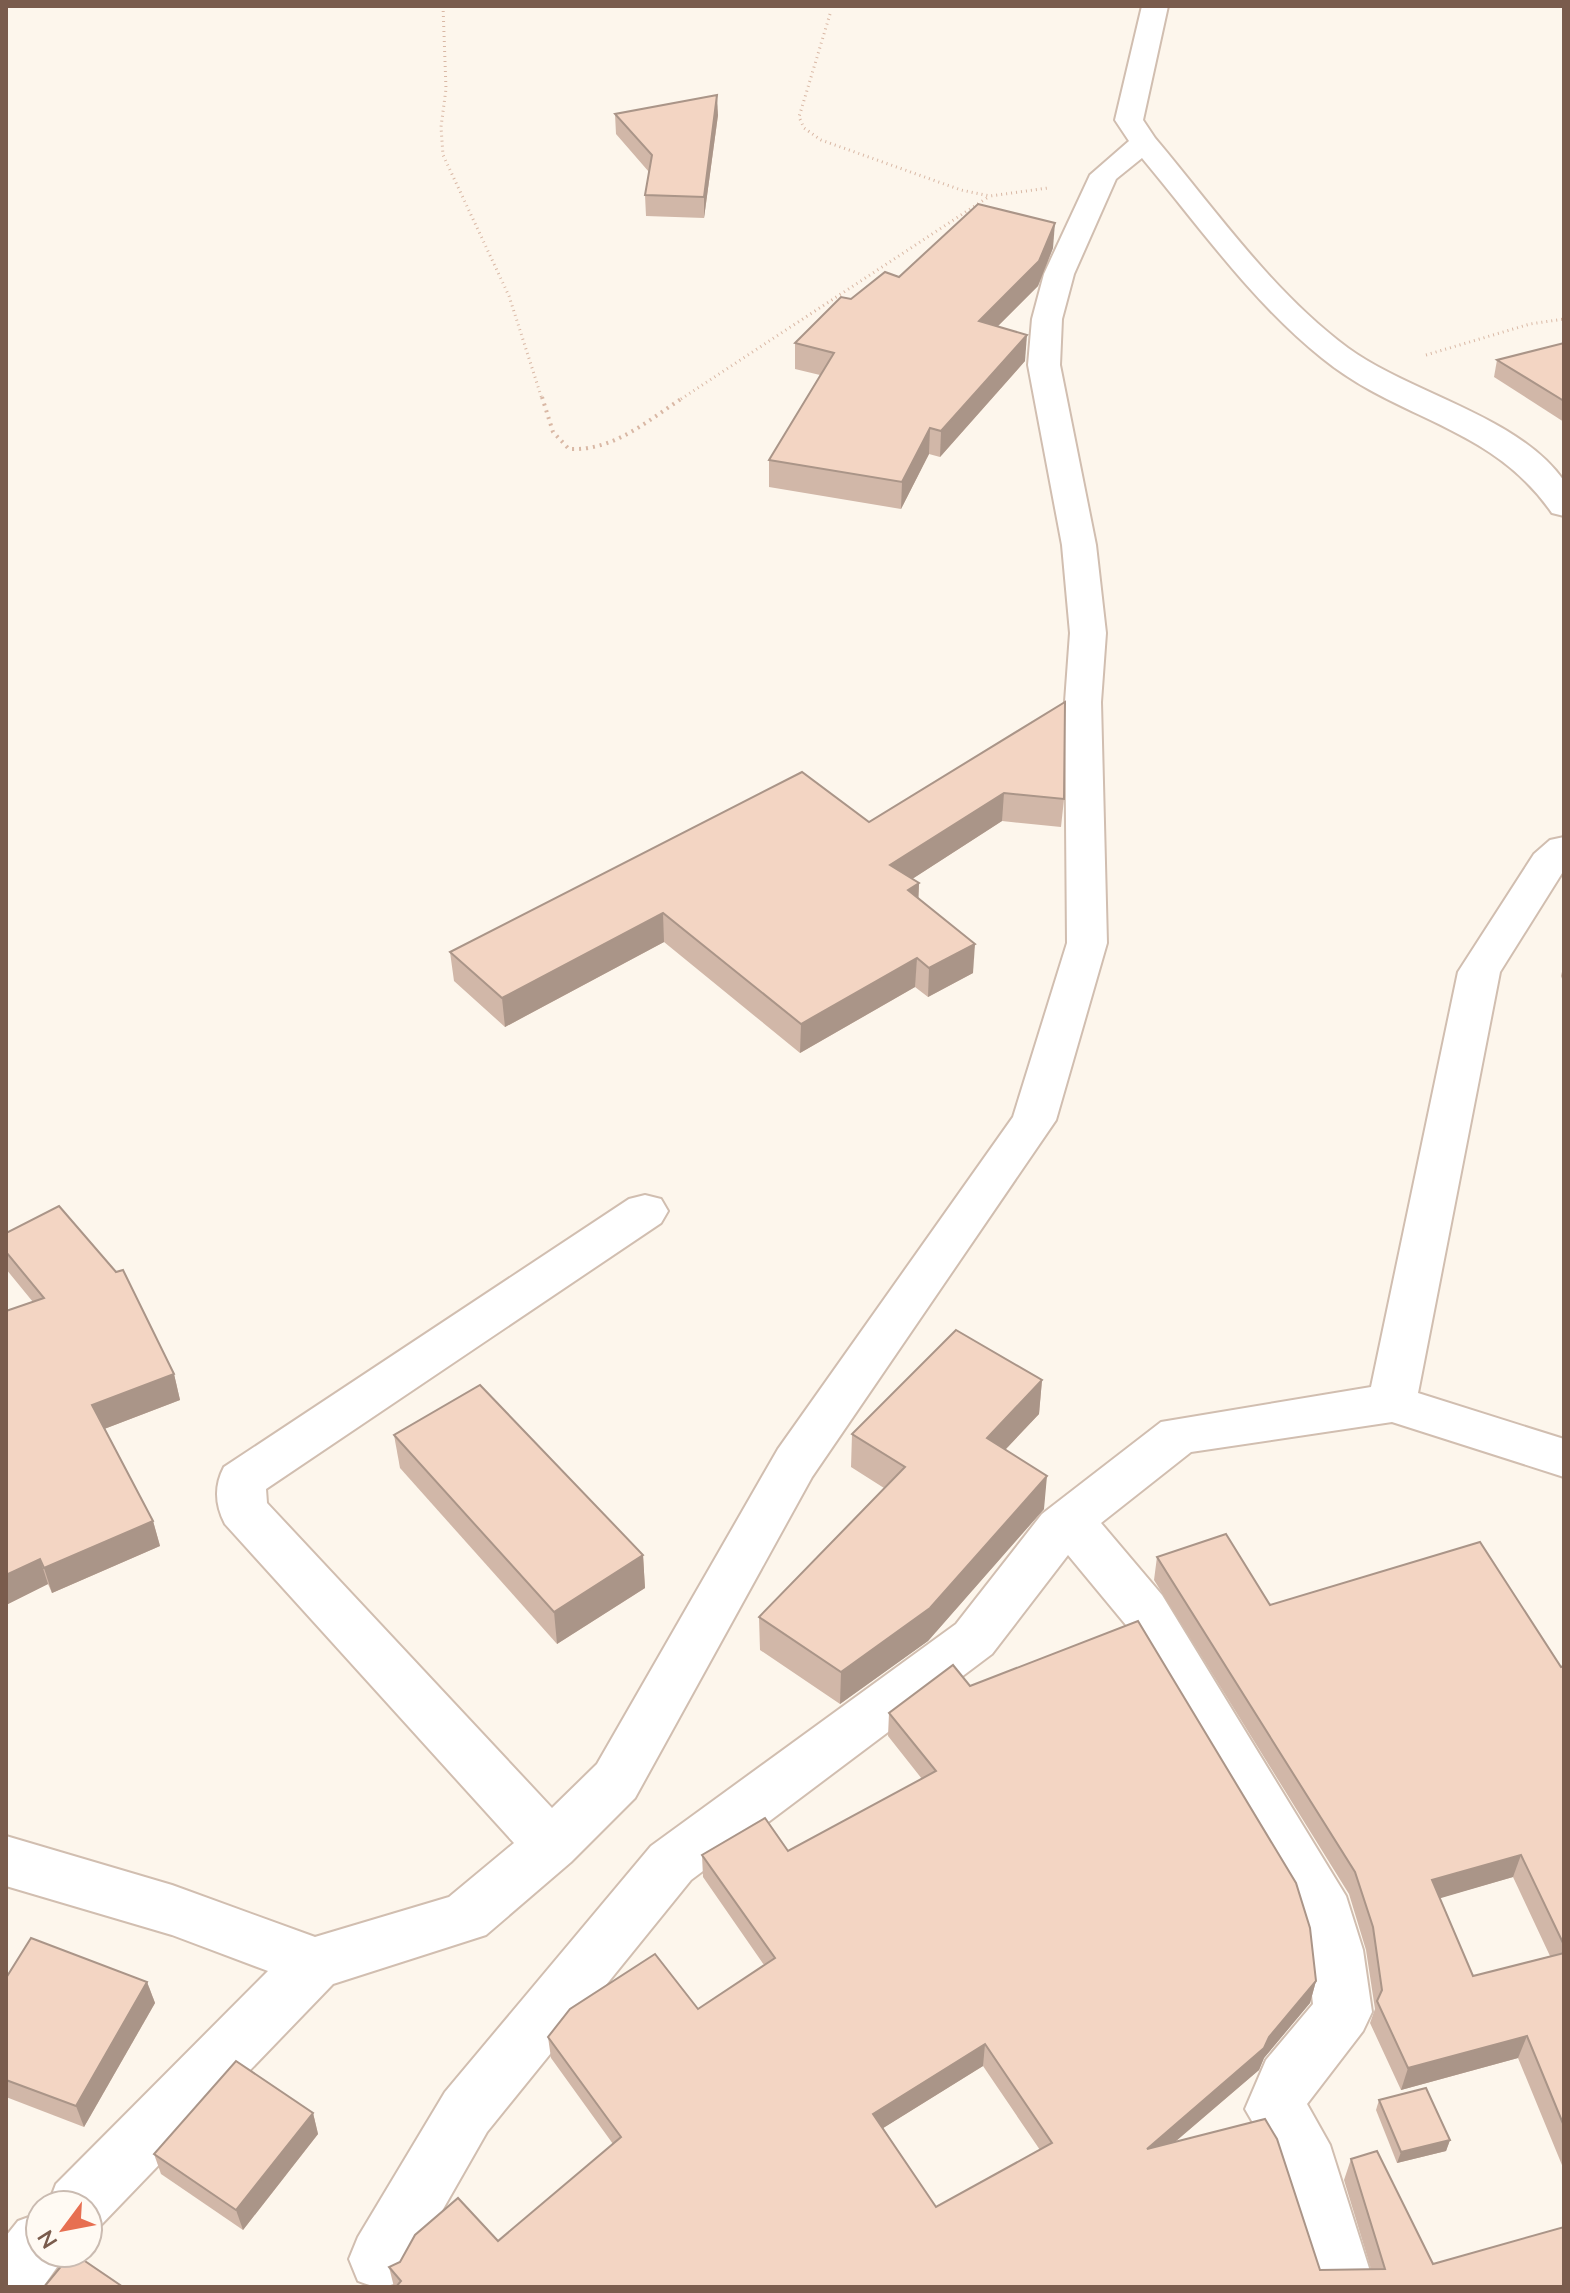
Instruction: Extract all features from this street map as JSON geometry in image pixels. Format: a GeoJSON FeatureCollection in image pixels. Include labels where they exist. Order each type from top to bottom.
{"type":"FeatureCollection","features":[{"type":"Feature","properties":{"kind":"street"},"geometry":{"type":"LineString","coordinates":[[1155,6],[1129,120],[1144,143],[1322,343],[1364,373],[1495,441],[1538,469],[1555,488],[1564,506]]}},
{"type":"Feature","properties":{"kind":"street"},"geometry":{"type":"LineString","coordinates":[[94,2189],[315,1963],[466,1917],[551,1845],[616,1781],[795,1463],[1034,1120],[1087,943],[1083,702],[1088,633],[1079,545],[1044,365],[1047,319],[1059,274],[1104,175],[1144,143]]}},
{"type":"Feature","properties":{"kind":"street"},"geometry":{"type":"LineString","coordinates":[[1392,1403],[1479,972],[1548,863],[1564,849]]}},
{"type":"Feature","properties":{"kind":"street"},"geometry":{"type":"LineString","coordinates":[[551,1845],[243,1510],[241,1481],[271,1458],[645,1211]]}},
{"type":"Feature","properties":{"kind":"street"},"geometry":{"type":"LineString","coordinates":[[380,2259],[466,2112],[671,1863],[974,1639],[1060,1528],[1178,1435],[1392,1403],[1564,1458]]}},
{"type":"Feature","properties":{"kind":"street"},"geometry":{"type":"LineString","coordinates":[[1060,1528],[1083,1537],[1144,1610],[1318,1896],[1335,1950],[1343,2012],[1287,2080],[1275,2109],[1300,2145],[1344,2287]]}},
{"type":"Feature","properties":{"kind":"street"},"geometry":{"type":"LineString","coordinates":[[6,1861],[172,1910],[315,1963]]}},
{"type":"Feature","properties":{"kind":"street"},"geometry":{"type":"LineString","coordinates":[[6,2284],[24,2262]]}},
{"type":"Feature","properties":{"kind":"path"},"geometry":{"type":"LineString","coordinates":[[443,6],[446,89],[441,127],[443,155],[509,296],[553,432],[569,449],[593,450],[620,439],[990,196]]}},
{"type":"Feature","properties":{"kind":"path"},"geometry":{"type":"LineString","coordinates":[[830,14],[799,117],[804,128],[821,140],[961,190],[990,196],[1025,193],[1104,175]]}},
{"type":"Feature","properties":{"kind":"path"},"geometry":{"type":"LineString","coordinates":[[1389,386],[1422,356],[1530,324],[1564,319]]}},
{"type":"Feature","properties":{"kind":"building"},"geometry":{"type":"Polygon","coordinates":[[[717,95],[704,197],[645,195],[652,155],[615,114],[717,95]]]}},
{"type":"Feature","properties":{"kind":"building"},"geometry":{"type":"Polygon","coordinates":[[[978,204],[1055,223],[1039,261],[979,321],[1027,335],[941,431],[930,428],[902,482],[769,460],[834,353],[795,343],[841,297],[851,299],[885,272],[899,277],[978,204]]]}},
{"type":"Feature","properties":{"kind":"building"},"geometry":{"type":"Polygon","coordinates":[[[1564,343],[1564,401],[1497,360],[1564,343]]]}},
{"type":"Feature","properties":{"kind":"building"},"geometry":{"type":"Polygon","coordinates":[[[1065,702],[1064,799],[1004,793],[890,865],[919,883],[908,890],[975,944],[929,968],[917,958],[801,1024],[663,913],[502,998],[450,952],[802,772],[869,822],[1065,702]]]}},
{"type":"Feature","properties":{"kind":"building"},"geometry":{"type":"Polygon","coordinates":[[[59,1206],[116,1272],[123,1270],[174,1374],[92,1405],[153,1521],[44,1568],[40,1559],[6,1575],[6,1311],[44,1298],[6,1252],[6,1233],[59,1206]]]}},
{"type":"Feature","properties":{"kind":"building"},"geometry":{"type":"Polygon","coordinates":[[[956,1330],[1042,1380],[987,1438],[1047,1476],[930,1608],[841,1672],[759,1617],[905,1467],[852,1434],[956,1330]]]}},
{"type":"Feature","properties":{"kind":"building"},"geometry":{"type":"Polygon","coordinates":[[[480,1385],[643,1555],[554,1612],[394,1435],[480,1385]]]}},
{"type":"Feature","properties":{"kind":"building"},"geometry":{"type":"Polygon","coordinates":[[[1226,1534],[1270,1605],[1480,1542],[1561,1667],[1564,1666],[1564,1945],[1521,1855],[1432,1880],[1473,1976],[1564,1953],[1564,2126],[1527,2036],[1408,2068],[1377,2001],[1382,1990],[1373,1927],[1355,1872],[1157,1557],[1226,1534]]]}},
{"type":"Feature","properties":{"kind":"building"},"geometry":{"type":"Polygon","coordinates":[[[1138,1621],[1296,1883],[1310,1928],[1316,1981],[1269,2037],[1264,2048],[1147,2149],[1265,2119],[1277,2139],[1320,2270],[1385,2269],[1351,2159],[1377,2151],[1433,2264],[1564,2227],[1564,2287],[396,2287],[401,2281],[389,2267],[400,2262],[415,2235],[458,2198],[498,2241],[621,2137],[548,2037],[570,2009],[655,1954],[698,2009],[775,1958],[702,1855],[765,1818],[788,1851],[936,1771],[889,1713],[953,1665],[970,1686],[1138,1621]],[[985,2044],[873,2114],[936,2207],[1052,2143],[985,2044]]]}},
{"type":"Feature","properties":{"kind":"building"},"geometry":{"type":"Polygon","coordinates":[[[31,1938],[147,1982],[76,2106],[6,2080],[6,1978],[31,1938]]]}},
{"type":"Feature","properties":{"kind":"building"},"geometry":{"type":"Polygon","coordinates":[[[236,2061],[313,2113],[236,2210],[154,2154],[236,2061]]]}},
{"type":"Feature","properties":{"kind":"building"},"geometry":{"type":"Polygon","coordinates":[[[1426,2088],[1450,2140],[1401,2152],[1379,2100],[1426,2088]]]}},
{"type":"Feature","properties":{"kind":"building"},"geometry":{"type":"Polygon","coordinates":[[[59,2269],[97,2269],[123,2287],[44,2287],[59,2269]]]}}]}
